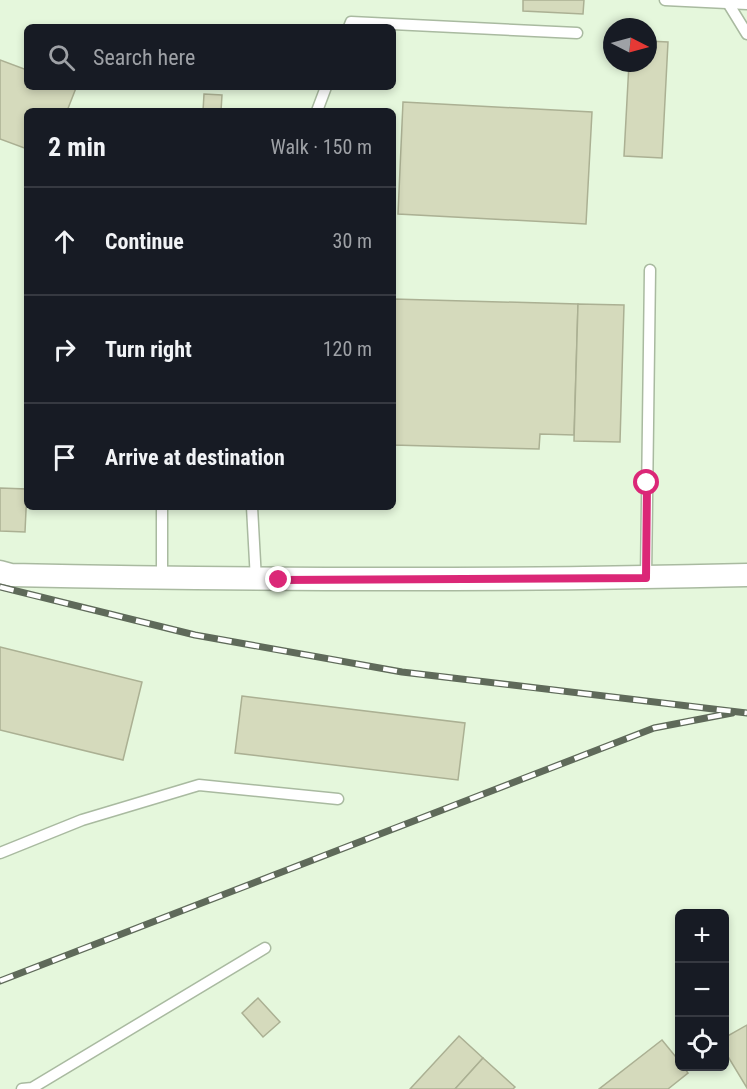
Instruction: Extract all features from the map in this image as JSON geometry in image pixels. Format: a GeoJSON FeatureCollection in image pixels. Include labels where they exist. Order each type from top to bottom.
{"type":"FeatureCollection","features":[{"type":"Feature","properties":{"kind":"street"},"geometry":{"type":"LineString","coordinates":[[0,572],[11,575],[256,580],[646,578],[747,575]]}},
{"type":"Feature","properties":{"kind":"lane"},"geometry":{"type":"LineString","coordinates":[[665,0],[747,4]]}},
{"type":"Feature","properties":{"kind":"lane"},"geometry":{"type":"LineString","coordinates":[[728,3],[747,34]]}},
{"type":"Feature","properties":{"kind":"lane"},"geometry":{"type":"LineString","coordinates":[[350,24],[351,22],[392,24]]}},
{"type":"Feature","properties":{"kind":"lane"},"geometry":{"type":"LineString","coordinates":[[396,24],[577,33]]}},
{"type":"Feature","properties":{"kind":"lane"},"geometry":{"type":"LineString","coordinates":[[318,108],[325,90]]}},
{"type":"Feature","properties":{"kind":"lane"},"geometry":{"type":"LineString","coordinates":[[646,578],[650,270]]}},
{"type":"Feature","properties":{"kind":"lane"},"geometry":{"type":"LineString","coordinates":[[162,510],[162,578]]}},
{"type":"Feature","properties":{"kind":"lane"},"geometry":{"type":"LineString","coordinates":[[252,510],[256,580]]}},
{"type":"Feature","properties":{"kind":"lane"},"geometry":{"type":"LineString","coordinates":[[0,854],[82,820],[199,785],[338,799]]}},
{"type":"Feature","properties":{"kind":"lane"},"geometry":{"type":"LineString","coordinates":[[22,1089],[32,1088],[265,948]]}},
{"type":"Feature","properties":{"kind":"building"},"geometry":{"type":"Polygon","coordinates":[[[523,0],[584,0],[583,14],[523,11],[523,0]]]}},
{"type":"Feature","properties":{"kind":"building"},"geometry":{"type":"Polygon","coordinates":[[[657,41],[668,42],[662,158],[624,156],[629,72],[657,72],[657,41]]]}},
{"type":"Feature","properties":{"kind":"building"},"geometry":{"type":"Polygon","coordinates":[[[0,60],[24,69],[24,90],[75,90],[68,108],[24,108],[24,148],[0,139],[0,60]]]}},
{"type":"Feature","properties":{"kind":"building"},"geometry":{"type":"Polygon","coordinates":[[[204,94],[222,95],[221,108],[203,108],[204,94]]]}},
{"type":"Feature","properties":{"kind":"building"},"geometry":{"type":"Polygon","coordinates":[[[403,102],[592,112],[586,224],[398,214],[403,102]]]}},
{"type":"Feature","properties":{"kind":"building"},"geometry":{"type":"Polygon","coordinates":[[[396,299],[578,304],[574,435],[540,434],[539,449],[396,445],[396,299]]]}},
{"type":"Feature","properties":{"kind":"building"},"geometry":{"type":"Polygon","coordinates":[[[578,304],[624,305],[620,442],[574,441],[578,304]]]}},
{"type":"Feature","properties":{"kind":"building"},"geometry":{"type":"Polygon","coordinates":[[[0,488],[24,489],[25,532],[0,531],[0,488]]]}},
{"type":"Feature","properties":{"kind":"building"},"geometry":{"type":"Polygon","coordinates":[[[0,647],[142,682],[123,760],[0,730],[0,647]]]}},
{"type":"Feature","properties":{"kind":"building"},"geometry":{"type":"Polygon","coordinates":[[[242,696],[465,723],[458,780],[235,753],[242,696]]]}},
{"type":"Feature","properties":{"kind":"building"},"geometry":{"type":"Polygon","coordinates":[[[258,998],[280,1022],[263,1037],[242,1013],[258,998]]]}},
{"type":"Feature","properties":{"kind":"building"},"geometry":{"type":"Polygon","coordinates":[[[747,1025],[747,1088],[729,1058],[729,1035],[747,1025]]]}},
{"type":"Feature","properties":{"kind":"building"},"geometry":{"type":"Polygon","coordinates":[[[459,1036],[483,1058],[455,1089],[410,1089],[459,1036]]]}},
{"type":"Feature","properties":{"kind":"building"},"geometry":{"type":"Polygon","coordinates":[[[662,1040],[675,1056],[675,1071],[688,1073],[668,1089],[599,1089],[662,1040]]]}},
{"type":"Feature","properties":{"kind":"building"},"geometry":{"type":"Polygon","coordinates":[[[483,1058],[515,1087],[513,1089],[455,1089],[483,1058]]]}},
{"type":"Feature","properties":{"kind":"railway"},"geometry":{"type":"LineString","coordinates":[[0,587],[195,635],[402,672],[747,713]]}},
{"type":"Feature","properties":{"kind":"railway"},"geometry":{"type":"LineString","coordinates":[[0,981],[654,728],[732,713]]}},
{"type":"Feature","properties":{"kind":"route"},"geometry":{"type":"LineString","coordinates":[[279,580],[646,578],[647,483]]}}]}
